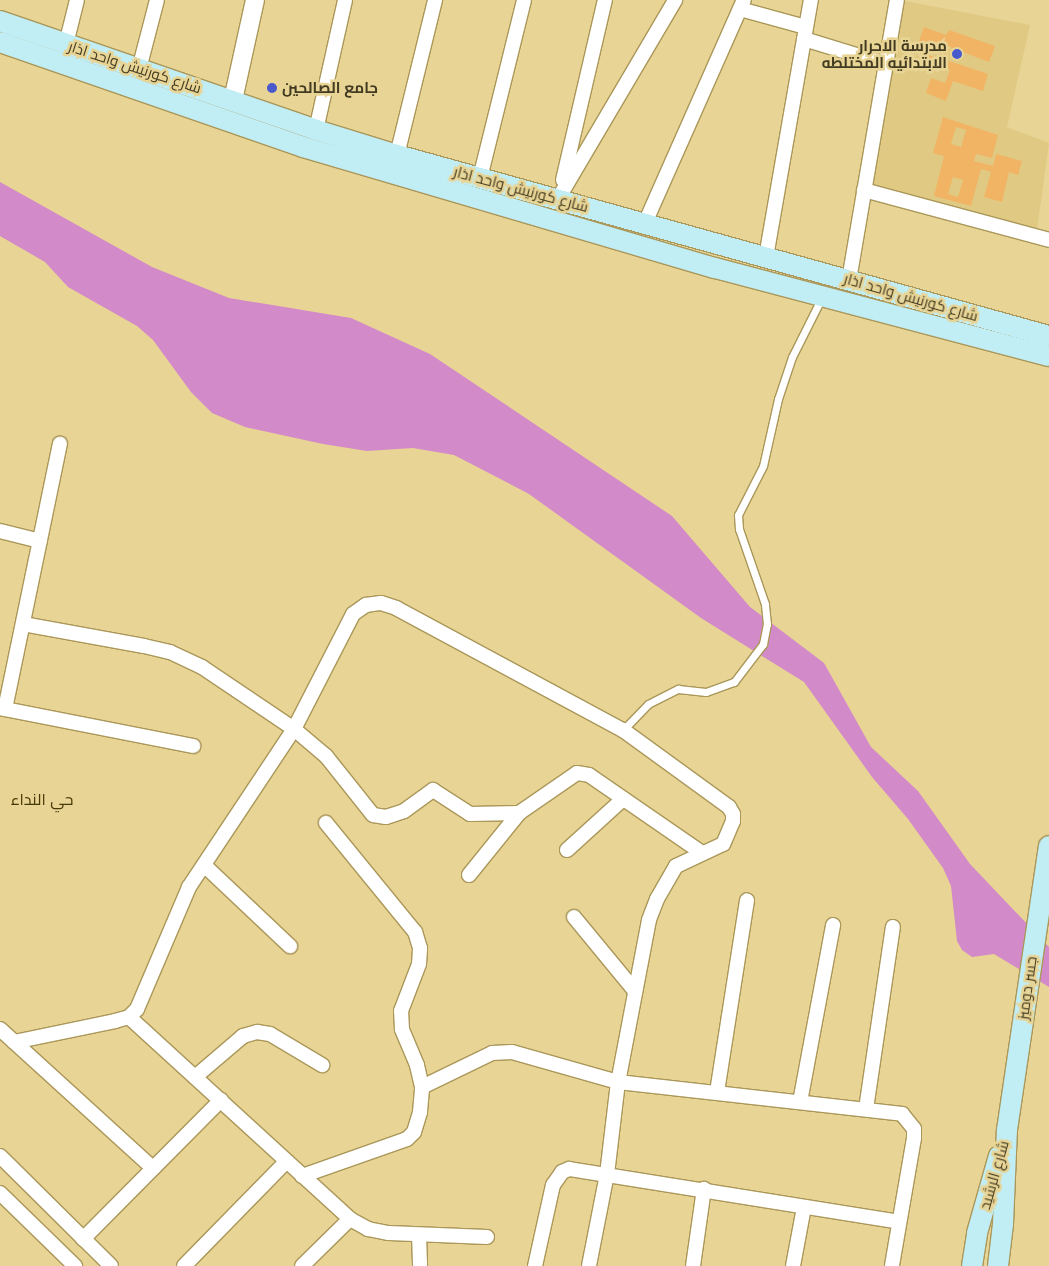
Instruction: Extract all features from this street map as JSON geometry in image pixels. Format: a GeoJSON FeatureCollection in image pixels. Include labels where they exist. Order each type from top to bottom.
{"type":"FeatureCollection","features":[{"type":"Feature","properties":{"kind":"main road","name":"شارع كورنيش واحد اذار"},"geometry":{"type":"LineString","coordinates":[[0,21],[316,130],[397,155],[480,178],[559,196],[722,246],[1049,336]]}},
{"type":"Feature","properties":{"kind":"main road","name":"شارع كورنيش واحد اذار"},"geometry":{"type":"LineString","coordinates":[[0,42],[302,147],[715,268],[1049,356]]}},
{"type":"Feature","properties":{"kind":"main road"},"geometry":{"type":"LineString","coordinates":[[715,268],[722,246]]}},
{"type":"Feature","properties":{"kind":"main road","name":"جسر دوميز"},"geometry":{"type":"LineString","coordinates":[[1007,1130],[1049,846]]}},
{"type":"Feature","properties":{"kind":"main road","name":"شارع الرشيد"},"geometry":{"type":"LineString","coordinates":[[972,1266],[977,1233],[1007,1130]]}},
{"type":"Feature","properties":{"kind":"main road","name":"شارع الرشيد"},"geometry":{"type":"LineString","coordinates":[[998,1266],[1004,1224],[1007,1130]]}},
{"type":"Feature","properties":{"kind":"street"},"geometry":{"type":"LineString","coordinates":[[66,44],[77,0]]}},
{"type":"Feature","properties":{"kind":"street"},"geometry":{"type":"LineString","coordinates":[[139,69],[157,0]]}},
{"type":"Feature","properties":{"kind":"street"},"geometry":{"type":"LineString","coordinates":[[233,100],[255,0]]}},
{"type":"Feature","properties":{"kind":"street"},"geometry":{"type":"LineString","coordinates":[[316,130],[345,0]]}},
{"type":"Feature","properties":{"kind":"street"},"geometry":{"type":"LineString","coordinates":[[397,155],[435,0]]}},
{"type":"Feature","properties":{"kind":"street"},"geometry":{"type":"LineString","coordinates":[[480,178],[524,0]]}},
{"type":"Feature","properties":{"kind":"street"},"geometry":{"type":"LineString","coordinates":[[559,196],[605,0]]}},
{"type":"Feature","properties":{"kind":"street"},"geometry":{"type":"LineString","coordinates":[[559,196],[675,0]]}},
{"type":"Feature","properties":{"kind":"street"},"geometry":{"type":"LineString","coordinates":[[766,257],[810,0]]}},
{"type":"Feature","properties":{"kind":"street"},"geometry":{"type":"LineString","coordinates":[[849,280],[897,0]]}},
{"type":"Feature","properties":{"kind":"street"},"geometry":{"type":"LineString","coordinates":[[645,223],[742,4],[805,33],[886,64]]}},
{"type":"Feature","properties":{"kind":"street"},"geometry":{"type":"LineString","coordinates":[[864,190],[1049,240],[1049,236]]}},
{"type":"Feature","properties":{"kind":"street"},"geometry":{"type":"LineString","coordinates":[[60,444],[23,624],[3,709],[192,746]]}},
{"type":"Feature","properties":{"kind":"street"},"geometry":{"type":"LineString","coordinates":[[0,531],[40,541]]}},
{"type":"Feature","properties":{"kind":"street"},"geometry":{"type":"LineString","coordinates":[[14,1042],[129,1017],[144,997],[175,917],[205,866],[294,729],[353,614],[366,605],[381,603],[396,608],[623,730],[729,807],[733,821],[723,844],[676,866],[657,899],[635,991],[618,1082],[607,1174],[589,1266]]}},
{"type":"Feature","properties":{"kind":"street"},"geometry":{"type":"LineString","coordinates":[[23,624],[170,652],[240,690],[294,729],[340,770],[373,815],[386,817],[404,811],[433,790],[470,814],[519,813]]}},
{"type":"Feature","properties":{"kind":"street"},"geometry":{"type":"LineString","coordinates":[[469,875],[519,813],[578,773],[589,775],[702,853]]}},
{"type":"Feature","properties":{"kind":"street"},"geometry":{"type":"LineString","coordinates":[[567,850],[623,799]]}},
{"type":"Feature","properties":{"kind":"street"},"geometry":{"type":"LineString","coordinates":[[302,1176],[407,1139],[419,1122],[422,1087],[417,1065],[402,1029],[401,1012],[419,964],[420,948],[415,932],[326,823]]}},
{"type":"Feature","properties":{"kind":"street"},"geometry":{"type":"LineString","coordinates":[[205,866],[290,946]]}},
{"type":"Feature","properties":{"kind":"street"},"geometry":{"type":"LineString","coordinates":[[717,1092],[747,900]]}},
{"type":"Feature","properties":{"kind":"street"},"geometry":{"type":"LineString","coordinates":[[574,917],[635,991]]}},
{"type":"Feature","properties":{"kind":"street"},"geometry":{"type":"LineString","coordinates":[[800,1102],[833,925]]}},
{"type":"Feature","properties":{"kind":"street"},"geometry":{"type":"LineString","coordinates":[[866,1109],[893,927]]}},
{"type":"Feature","properties":{"kind":"street"},"geometry":{"type":"LineString","coordinates":[[129,1017],[350,1219],[368,1229],[419,1236],[487,1237]]}},
{"type":"Feature","properties":{"kind":"street"},"geometry":{"type":"LineString","coordinates":[[0,1028],[153,1168]]}},
{"type":"Feature","properties":{"kind":"street"},"geometry":{"type":"LineString","coordinates":[[195,1077],[243,1036],[256,1032],[270,1034],[322,1065]]}},
{"type":"Feature","properties":{"kind":"street"},"geometry":{"type":"LineString","coordinates":[[422,1087],[492,1053],[512,1052],[618,1082],[902,1114],[914,1129],[892,1266]]}},
{"type":"Feature","properties":{"kind":"street"},"geometry":{"type":"LineString","coordinates":[[83,1239],[222,1100]]}},
{"type":"Feature","properties":{"kind":"street"},"geometry":{"type":"LineString","coordinates":[[0,1156],[111,1266]]}},
{"type":"Feature","properties":{"kind":"street"},"geometry":{"type":"LineString","coordinates":[[184,1266],[286,1162]]}},
{"type":"Feature","properties":{"kind":"street"},"geometry":{"type":"LineString","coordinates":[[535,1266],[556,1177],[569,1169],[704,1189],[899,1222]]}},
{"type":"Feature","properties":{"kind":"street"},"geometry":{"type":"LineString","coordinates":[[694,1266],[704,1189]]}},
{"type":"Feature","properties":{"kind":"street"},"geometry":{"type":"LineString","coordinates":[[0,1193],[75,1266]]}},
{"type":"Feature","properties":{"kind":"street"},"geometry":{"type":"LineString","coordinates":[[793,1266],[804,1207]]}},
{"type":"Feature","properties":{"kind":"street"},"geometry":{"type":"LineString","coordinates":[[302,1266],[350,1219]]}},
{"type":"Feature","properties":{"kind":"street"},"geometry":{"type":"LineString","coordinates":[[419,1236],[420,1266]]}},
{"type":"Feature","properties":{"kind":"lane"},"geometry":{"type":"LineString","coordinates":[[623,730],[648,704],[678,689],[706,692],[722,688],[734,682],[754,656],[766,634],[766,615],[761,586],[739,529],[738,515],[763,466],[778,399],[792,357],[822,296]]}},
{"type":"Feature","properties":{"kind":"shaded area"},"geometry":{"type":"Polygon","coordinates":[[[900,0],[1030,25],[1007,127],[1049,143],[1037,230],[869,186],[900,0]]]}},
{"type":"Feature","properties":{"kind":"shaded area"},"geometry":{"type":"Polygon","coordinates":[[[0,182],[152,267],[229,298],[351,318],[430,354],[672,516],[750,607],[824,663],[871,747],[918,791],[970,864],[1049,947],[1049,987],[994,954],[972,957],[962,950],[957,941],[951,886],[943,868],[908,819],[872,777],[804,682],[701,618],[529,494],[454,455],[413,448],[367,451],[323,444],[245,427],[212,413],[191,392],[153,340],[137,326],[68,287],[45,262],[0,236],[0,182]]]}},
{"type":"Feature","properties":{"kind":"building"},"geometry":{"type":"Polygon","coordinates":[[[924,27],[946,35],[949,30],[995,46],[989,62],[950,47],[946,60],[988,74],[983,91],[953,81],[946,101],[926,93],[931,78],[945,83],[950,70],[924,61],[926,54],[938,58],[940,52],[919,41],[924,27]]]}},
{"type":"Feature","properties":{"kind":"building"},"geometry":{"type":"Polygon","coordinates":[[[943,117],[998,135],[992,158],[976,154],[974,161],[993,166],[996,154],[1022,161],[1018,175],[1009,172],[1002,202],[984,197],[991,172],[981,169],[971,206],[934,196],[944,156],[933,153],[943,117]],[[956,127],[951,144],[961,147],[966,130],[956,127]],[[953,177],[948,194],[958,197],[963,180],[953,177]]]}},
{"type":"Feature","properties":{"kind":"place","name":"مدرسة الاحرار الابتدائيه المختلطه"},"geometry":{"type":"Point","coordinates":[957,54]}},
{"type":"Feature","properties":{"kind":"place","name":"جامع الصالحين"},"geometry":{"type":"Point","coordinates":[272,88]}},
{"type":"Feature","properties":{"kind":"district","name":"حي النداء"},"geometry":{"type":"Point","coordinates":[42,799]}}]}
